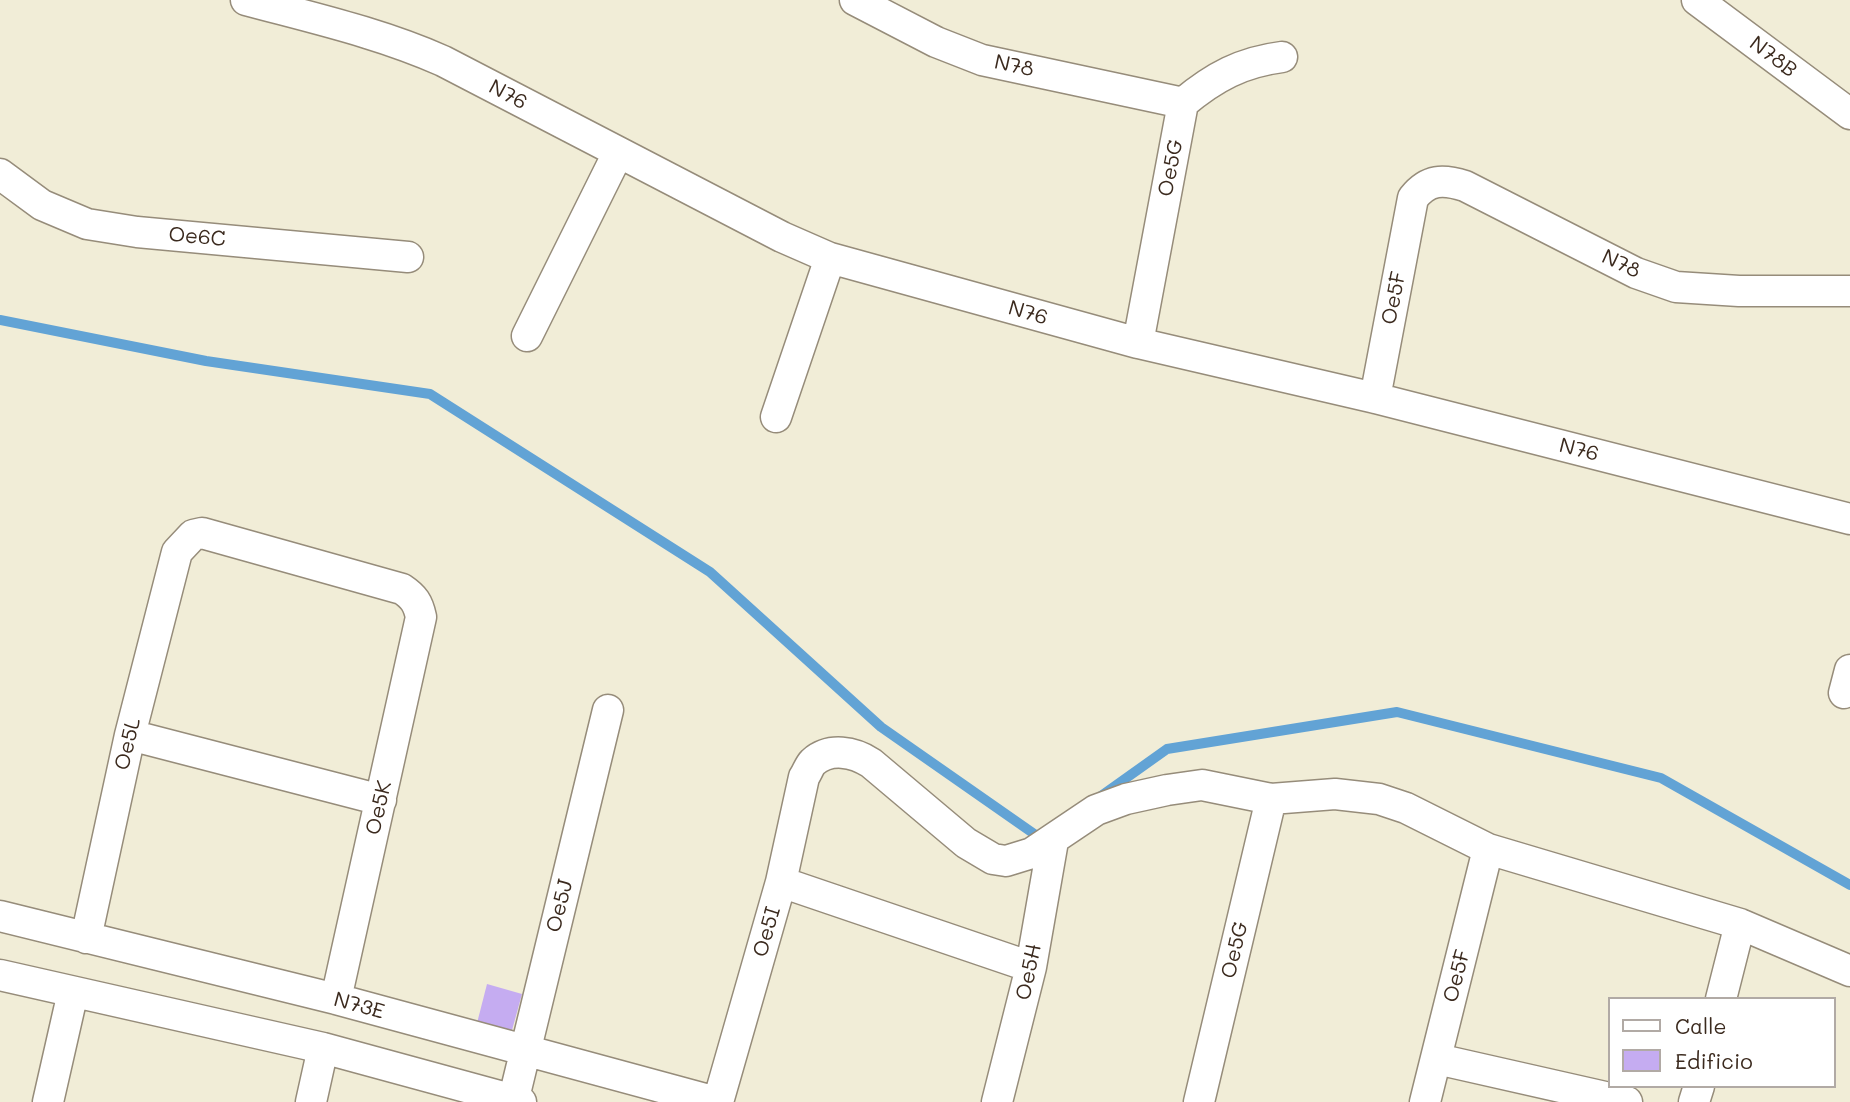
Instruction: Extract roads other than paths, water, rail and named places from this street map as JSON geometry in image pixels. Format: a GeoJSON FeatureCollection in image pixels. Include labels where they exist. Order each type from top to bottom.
{"type":"FeatureCollection","features":[{"type":"Feature","properties":{"kind":"street","name":"N76"},"geometry":{"type":"LineString","coordinates":[[246,0],[356,28],[405,44],[443,61],[782,237],[830,258],[1138,343],[1375,398],[1850,519]]}},
{"type":"Feature","properties":{"kind":"street","name":"N78"},"geometry":{"type":"LineString","coordinates":[[855,0],[936,43],[982,60],[1183,103]]}},
{"type":"Feature","properties":{"kind":"street","name":"N78B"},"geometry":{"type":"LineString","coordinates":[[1697,0],[1850,114]]}},
{"type":"Feature","properties":{"kind":"street"},"geometry":{"type":"LineString","coordinates":[[1183,103],[1202,87],[1231,71],[1255,60],[1282,57]]}},
{"type":"Feature","properties":{"kind":"street","name":"Oe5G"},"geometry":{"type":"LineString","coordinates":[[1138,343],[1183,103]]}},
{"type":"Feature","properties":{"kind":"street"},"geometry":{"type":"LineString","coordinates":[[527,336],[618,153]]}},
{"type":"Feature","properties":{"kind":"street","name":"Oe6C"},"geometry":{"type":"LineString","coordinates":[[0,174],[42,205],[87,224],[138,232],[408,257]]}},
{"type":"Feature","properties":{"kind":"street","name":"N78"},"geometry":{"type":"LineString","coordinates":[[1413,198],[1421,188],[1431,182],[1448,181],[1465,186],[1636,273],[1676,287],[1739,291],[1850,291]]}},
{"type":"Feature","properties":{"kind":"street","name":"Oe5F"},"geometry":{"type":"LineString","coordinates":[[1375,398],[1413,198]]}},
{"type":"Feature","properties":{"kind":"street"},"geometry":{"type":"LineString","coordinates":[[776,417],[830,258]]}},
{"type":"Feature","properties":{"kind":"street","name":"Oe5K"},"geometry":{"type":"LineString","coordinates":[[177,552],[193,535],[202,533],[402,589],[414,597],[421,617],[335,999]]}},
{"type":"Feature","properties":{"kind":"street","name":"Oe5L"},"geometry":{"type":"LineString","coordinates":[[86,938],[130,734],[177,552]]}},
{"type":"Feature","properties":{"kind":"street","name":"Oe5J"},"geometry":{"type":"LineString","coordinates":[[515,1101],[524,1050],[608,710]]}},
{"type":"Feature","properties":{"kind":"street"},"geometry":{"type":"LineString","coordinates":[[130,734],[381,800]]}},
{"type":"Feature","properties":{"kind":"street","name":"Oe5I"},"geometry":{"type":"LineString","coordinates":[[717,1102],[781,882],[804,777],[813,763],[827,755],[840,752],[858,755],[966,843],[993,859],[1006,861],[1032,853],[1053,841]]}},
{"type":"Feature","properties":{"kind":"street"},"geometry":{"type":"LineString","coordinates":[[1053,841],[1096,810],[1126,799],[1202,785],[1271,799],[1335,794],[1379,799],[1406,808],[1488,849],[1741,924],[1850,971]]}},
{"type":"Feature","properties":{"kind":"street","name":"Oe5G"},"geometry":{"type":"LineString","coordinates":[[1199,1102],[1271,799]]}},
{"type":"Feature","properties":{"kind":"street","name":"Oe5H"},"geometry":{"type":"LineString","coordinates":[[998,1102],[1031,967],[1053,841]]}},
{"type":"Feature","properties":{"kind":"street","name":"Oe5F"},"geometry":{"type":"LineString","coordinates":[[1426,1102],[1488,849]]}},
{"type":"Feature","properties":{"kind":"street"},"geometry":{"type":"LineString","coordinates":[[781,882],[1031,967]]}},
{"type":"Feature","properties":{"kind":"street","name":"N73E"},"geometry":{"type":"LineString","coordinates":[[0,916],[335,999],[717,1102]]}},
{"type":"Feature","properties":{"kind":"street"},"geometry":{"type":"LineString","coordinates":[[1722,997],[1741,924]]}},
{"type":"Feature","properties":{"kind":"street"},"geometry":{"type":"LineString","coordinates":[[0,975],[323,1048],[515,1101]]}},
{"type":"Feature","properties":{"kind":"street"},"geometry":{"type":"LineString","coordinates":[[48,1102],[73,992]]}},
{"type":"Feature","properties":{"kind":"street"},"geometry":{"type":"LineString","coordinates":[[311,1102],[323,1048]]}},
{"type":"Feature","properties":{"kind":"street"},"geometry":{"type":"LineString","coordinates":[[1437,1059],[1627,1102]]}},
{"type":"Feature","properties":{"kind":"waterway"},"geometry":{"type":"LineString","coordinates":[[0,320],[206,361],[430,394],[710,572],[881,727],[1040,838],[1043,836]]}},
{"type":"Feature","properties":{"kind":"waterway"},"geometry":{"type":"LineString","coordinates":[[1101,796],[1167,749],[1397,712],[1661,778],[1850,885]]}}]}
